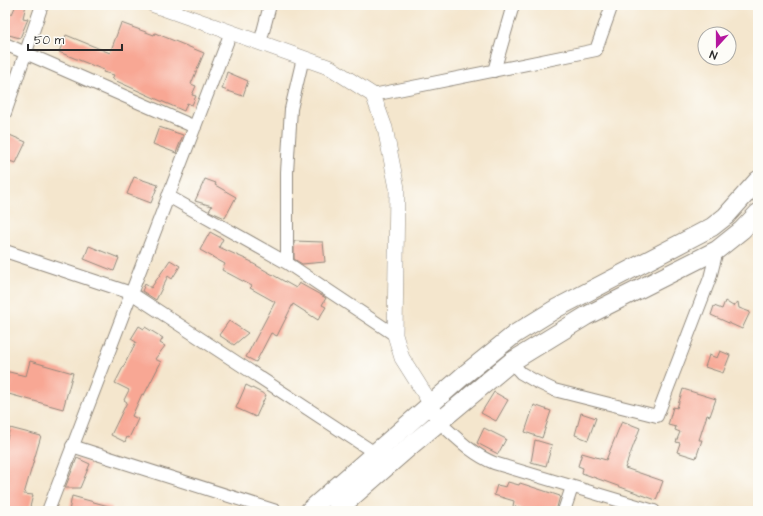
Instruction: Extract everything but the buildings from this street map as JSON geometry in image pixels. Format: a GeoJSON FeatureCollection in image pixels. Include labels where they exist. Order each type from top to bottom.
{"type":"FeatureCollection","features":[{"type":"Feature","properties":{"kind":"main road"},"geometry":{"type":"LineString","coordinates":[[310,511],[464,375],[515,334],[557,308],[712,227],[726,216],[758,180]]}},
{"type":"Feature","properties":{"kind":"main road"},"geometry":{"type":"LineString","coordinates":[[336,511],[511,362],[586,316],[717,250],[742,230],[758,213]]}},
{"type":"Feature","properties":{"kind":"street"},"geometry":{"type":"LineString","coordinates":[[5,113],[42,5]]}},
{"type":"Feature","properties":{"kind":"street"},"geometry":{"type":"LineString","coordinates":[[154,5],[331,68],[373,95],[385,128],[397,188],[395,335],[402,358],[431,404],[440,422],[467,448],[481,458],[647,510]]}},
{"type":"Feature","properties":{"kind":"street"},"geometry":{"type":"LineString","coordinates":[[260,42],[270,5]]}},
{"type":"Feature","properties":{"kind":"street"},"geometry":{"type":"LineString","coordinates":[[494,71],[513,5]]}},
{"type":"Feature","properties":{"kind":"street"},"geometry":{"type":"LineString","coordinates":[[373,95],[596,50],[612,5]]}},
{"type":"Feature","properties":{"kind":"street"},"geometry":{"type":"LineString","coordinates":[[48,511],[231,32]]}},
{"type":"Feature","properties":{"kind":"street"},"geometry":{"type":"LineString","coordinates":[[5,44],[195,127]]}},
{"type":"Feature","properties":{"kind":"street"},"geometry":{"type":"LineString","coordinates":[[287,263],[287,172],[291,109],[303,58]]}},
{"type":"Feature","properties":{"kind":"street"},"geometry":{"type":"LineString","coordinates":[[168,196],[287,263],[395,335]]}},
{"type":"Feature","properties":{"kind":"street"},"geometry":{"type":"LineString","coordinates":[[511,362],[521,373],[554,390],[657,416],[710,278],[717,250]]}},
{"type":"Feature","properties":{"kind":"street"},"geometry":{"type":"LineString","coordinates":[[5,251],[131,293],[375,453]]}},
{"type":"Feature","properties":{"kind":"street"},"geometry":{"type":"LineString","coordinates":[[72,446],[276,511]]}},
{"type":"Feature","properties":{"kind":"street"},"geometry":{"type":"LineString","coordinates":[[564,511],[572,487]]}}]}
